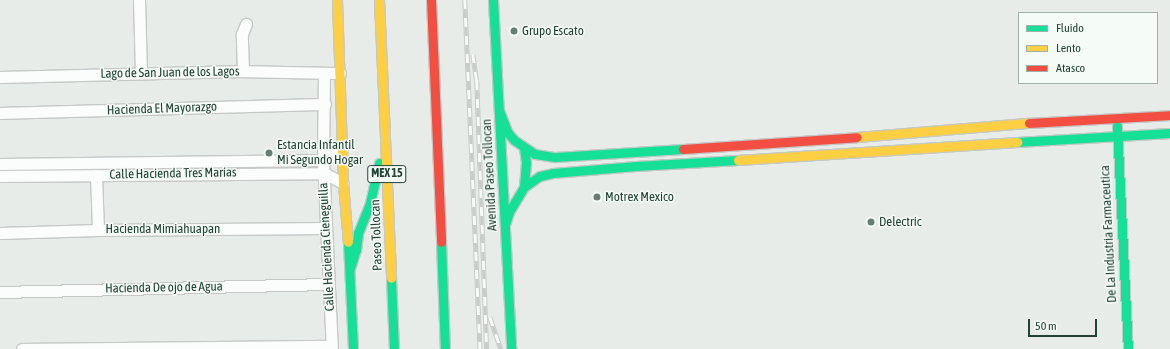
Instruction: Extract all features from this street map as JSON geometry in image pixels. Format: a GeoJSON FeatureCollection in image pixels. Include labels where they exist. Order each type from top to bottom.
{"type":"FeatureCollection","features":[{"type":"Feature","properties":{"kind":"main road"},"geometry":{"type":"LineString","coordinates":[[337,0],[343,183],[350,268],[353,349]]}},
{"type":"Feature","properties":{"kind":"main road","name":"Paseo Tollocan"},"geometry":{"type":"LineString","coordinates":[[379,0],[394,349]]}},
{"type":"Feature","properties":{"kind":"main road"},"geometry":{"type":"LineString","coordinates":[[431,0],[446,349]]}},
{"type":"Feature","properties":{"kind":"main road","name":"Avenida Paseo Tollocan"},"geometry":{"type":"LineString","coordinates":[[494,0],[511,349]]}},
{"type":"Feature","properties":{"kind":"main road"},"geometry":{"type":"LineString","coordinates":[[433,43],[438,31],[441,8]]}},
{"type":"Feature","properties":{"kind":"main road"},"geometry":{"type":"LineString","coordinates":[[499,110],[508,133],[524,148],[535,154],[555,157],[709,148],[1170,115]]}},
{"type":"Feature","properties":{"kind":"main road","name":"De La Industria Farmaceutica"},"geometry":{"type":"LineString","coordinates":[[1117,118],[1128,349]]}},
{"type":"Feature","properties":{"kind":"main road"},"geometry":{"type":"LineString","coordinates":[[350,268],[356,250],[360,228],[370,203],[385,128]]}},
{"type":"Feature","properties":{"kind":"main road"},"geometry":{"type":"LineString","coordinates":[[506,222],[509,212],[524,187],[540,176],[553,173],[710,161],[859,153],[1117,135],[1170,133]]}},
{"type":"Feature","properties":{"kind":"main road"},"geometry":{"type":"LineString","coordinates":[[524,148],[526,163],[524,187]]}},
{"type":"Feature","properties":{"kind":"street"},"geometry":{"type":"LineString","coordinates":[[139,0],[141,73]]}},
{"type":"Feature","properties":{"kind":"street"},"geometry":{"type":"LineString","coordinates":[[243,71],[242,34],[246,24]]}},
{"type":"Feature","properties":{"kind":"street","name":"Lago de San Juan de los Lagos"},"geometry":{"type":"LineString","coordinates":[[0,77],[243,71],[324,74],[340,73]]}},
{"type":"Feature","properties":{"kind":"street","name":"Calle Hacienda Cieneguilla"},"geometry":{"type":"LineString","coordinates":[[324,74],[325,104],[323,160],[332,347]]}},
{"type":"Feature","properties":{"kind":"street","name":"Hacienda El Mayorazgo"},"geometry":{"type":"LineString","coordinates":[[0,113],[325,104]]}},
{"type":"Feature","properties":{"kind":"street"},"geometry":{"type":"LineString","coordinates":[[859,153],[860,137]]}},
{"type":"Feature","properties":{"kind":"street"},"geometry":{"type":"LineString","coordinates":[[709,148],[710,161]]}},
{"type":"Feature","properties":{"kind":"street","name":"Calle Hacienda Tres Marías"},"geometry":{"type":"LineString","coordinates":[[0,164],[323,160],[342,149]]}},
{"type":"Feature","properties":{"kind":"street"},"geometry":{"type":"LineString","coordinates":[[636,152],[636,166]]}},
{"type":"Feature","properties":{"kind":"street"},"geometry":{"type":"LineString","coordinates":[[181,162],[181,174]]}},
{"type":"Feature","properties":{"kind":"street"},"geometry":{"type":"LineString","coordinates":[[37,164],[37,176]]}},
{"type":"Feature","properties":{"kind":"street","name":"Calle Hacienda Tres Marías"},"geometry":{"type":"LineString","coordinates":[[0,176],[324,173],[343,183]]}},
{"type":"Feature","properties":{"kind":"street"},"geometry":{"type":"LineString","coordinates":[[96,175],[98,230]]}},
{"type":"Feature","properties":{"kind":"street","name":"Hacienda Mimiahuapan"},"geometry":{"type":"LineString","coordinates":[[0,232],[326,228]]}},
{"type":"Feature","properties":{"kind":"street","name":"Hacienda De ojo de Agua"},"geometry":{"type":"LineString","coordinates":[[0,292],[329,284]]}},
{"type":"Feature","properties":{"kind":"street"},"geometry":{"type":"LineString","coordinates":[[22,349],[332,347]]}},
{"type":"Feature","properties":{"kind":"railway"},"geometry":{"type":"LineString","coordinates":[[465,0],[480,349]]}},
{"type":"Feature","properties":{"kind":"railway"},"geometry":{"type":"LineString","coordinates":[[473,54],[477,81],[487,349]]}},
{"type":"Feature","properties":{"kind":"railway"},"geometry":{"type":"LineString","coordinates":[[490,317],[501,349]]}},
{"type":"Feature","properties":{"kind":"traffic: fast"},"geometry":{"type":"LineString","coordinates":[[493,0],[511,349]]}},
{"type":"Feature","properties":{"kind":"traffic: fast"},"geometry":{"type":"LineString","coordinates":[[499,110],[508,133],[514,140],[535,154],[555,157],[683,149]]}},
{"type":"Feature","properties":{"kind":"traffic: fast"},"geometry":{"type":"LineString","coordinates":[[1117,126],[1128,349]]}},
{"type":"Feature","properties":{"kind":"traffic: fast"},"geometry":{"type":"LineString","coordinates":[[1017,142],[1170,133]]}},
{"type":"Feature","properties":{"kind":"traffic: fast"},"geometry":{"type":"LineString","coordinates":[[524,148],[526,163],[524,187]]}},
{"type":"Feature","properties":{"kind":"traffic: fast"},"geometry":{"type":"LineString","coordinates":[[506,222],[509,212],[524,187],[540,176],[553,173],[636,166],[738,160]]}},
{"type":"Feature","properties":{"kind":"traffic: fast"},"geometry":{"type":"LineString","coordinates":[[350,268],[356,250],[358,233],[370,203],[379,163]]}},
{"type":"Feature","properties":{"kind":"traffic: fast"},"geometry":{"type":"LineString","coordinates":[[348,242],[353,349]]}},
{"type":"Feature","properties":{"kind":"traffic: fast"},"geometry":{"type":"LineString","coordinates":[[441,242],[445,349]]}},
{"type":"Feature","properties":{"kind":"traffic: fast"},"geometry":{"type":"LineString","coordinates":[[391,278],[394,349]]}},
{"type":"Feature","properties":{"kind":"traffic: slow"},"geometry":{"type":"LineString","coordinates":[[337,0],[343,183],[348,242]]}},
{"type":"Feature","properties":{"kind":"traffic: slow"},"geometry":{"type":"LineString","coordinates":[[379,0],[391,278]]}},
{"type":"Feature","properties":{"kind":"traffic: slow"},"geometry":{"type":"LineString","coordinates":[[857,137],[1029,123]]}},
{"type":"Feature","properties":{"kind":"traffic: slow"},"geometry":{"type":"LineString","coordinates":[[738,160],[1017,142]]}},
{"type":"Feature","properties":{"kind":"traffic: jam"},"geometry":{"type":"LineString","coordinates":[[431,0],[441,242]]}},
{"type":"Feature","properties":{"kind":"traffic: jam"},"geometry":{"type":"LineString","coordinates":[[1029,123],[1170,115]]}},
{"type":"Feature","properties":{"kind":"traffic: jam"},"geometry":{"type":"LineString","coordinates":[[683,149],[857,137]]}},
{"type":"Feature","properties":{"kind":"place","name":"Grupo Escato"},"geometry":{"type":"Point","coordinates":[514,31]}},
{"type":"Feature","properties":{"kind":"place","name":"Estancia Infantil Mi Segundo Hogar"},"geometry":{"type":"Point","coordinates":[269,153]}},
{"type":"Feature","properties":{"kind":"place","name":"Motrex Mexico"},"geometry":{"type":"Point","coordinates":[597,197]}},
{"type":"Feature","properties":{"kind":"place","name":"Delectric"},"geometry":{"type":"Point","coordinates":[871,222]}}]}
